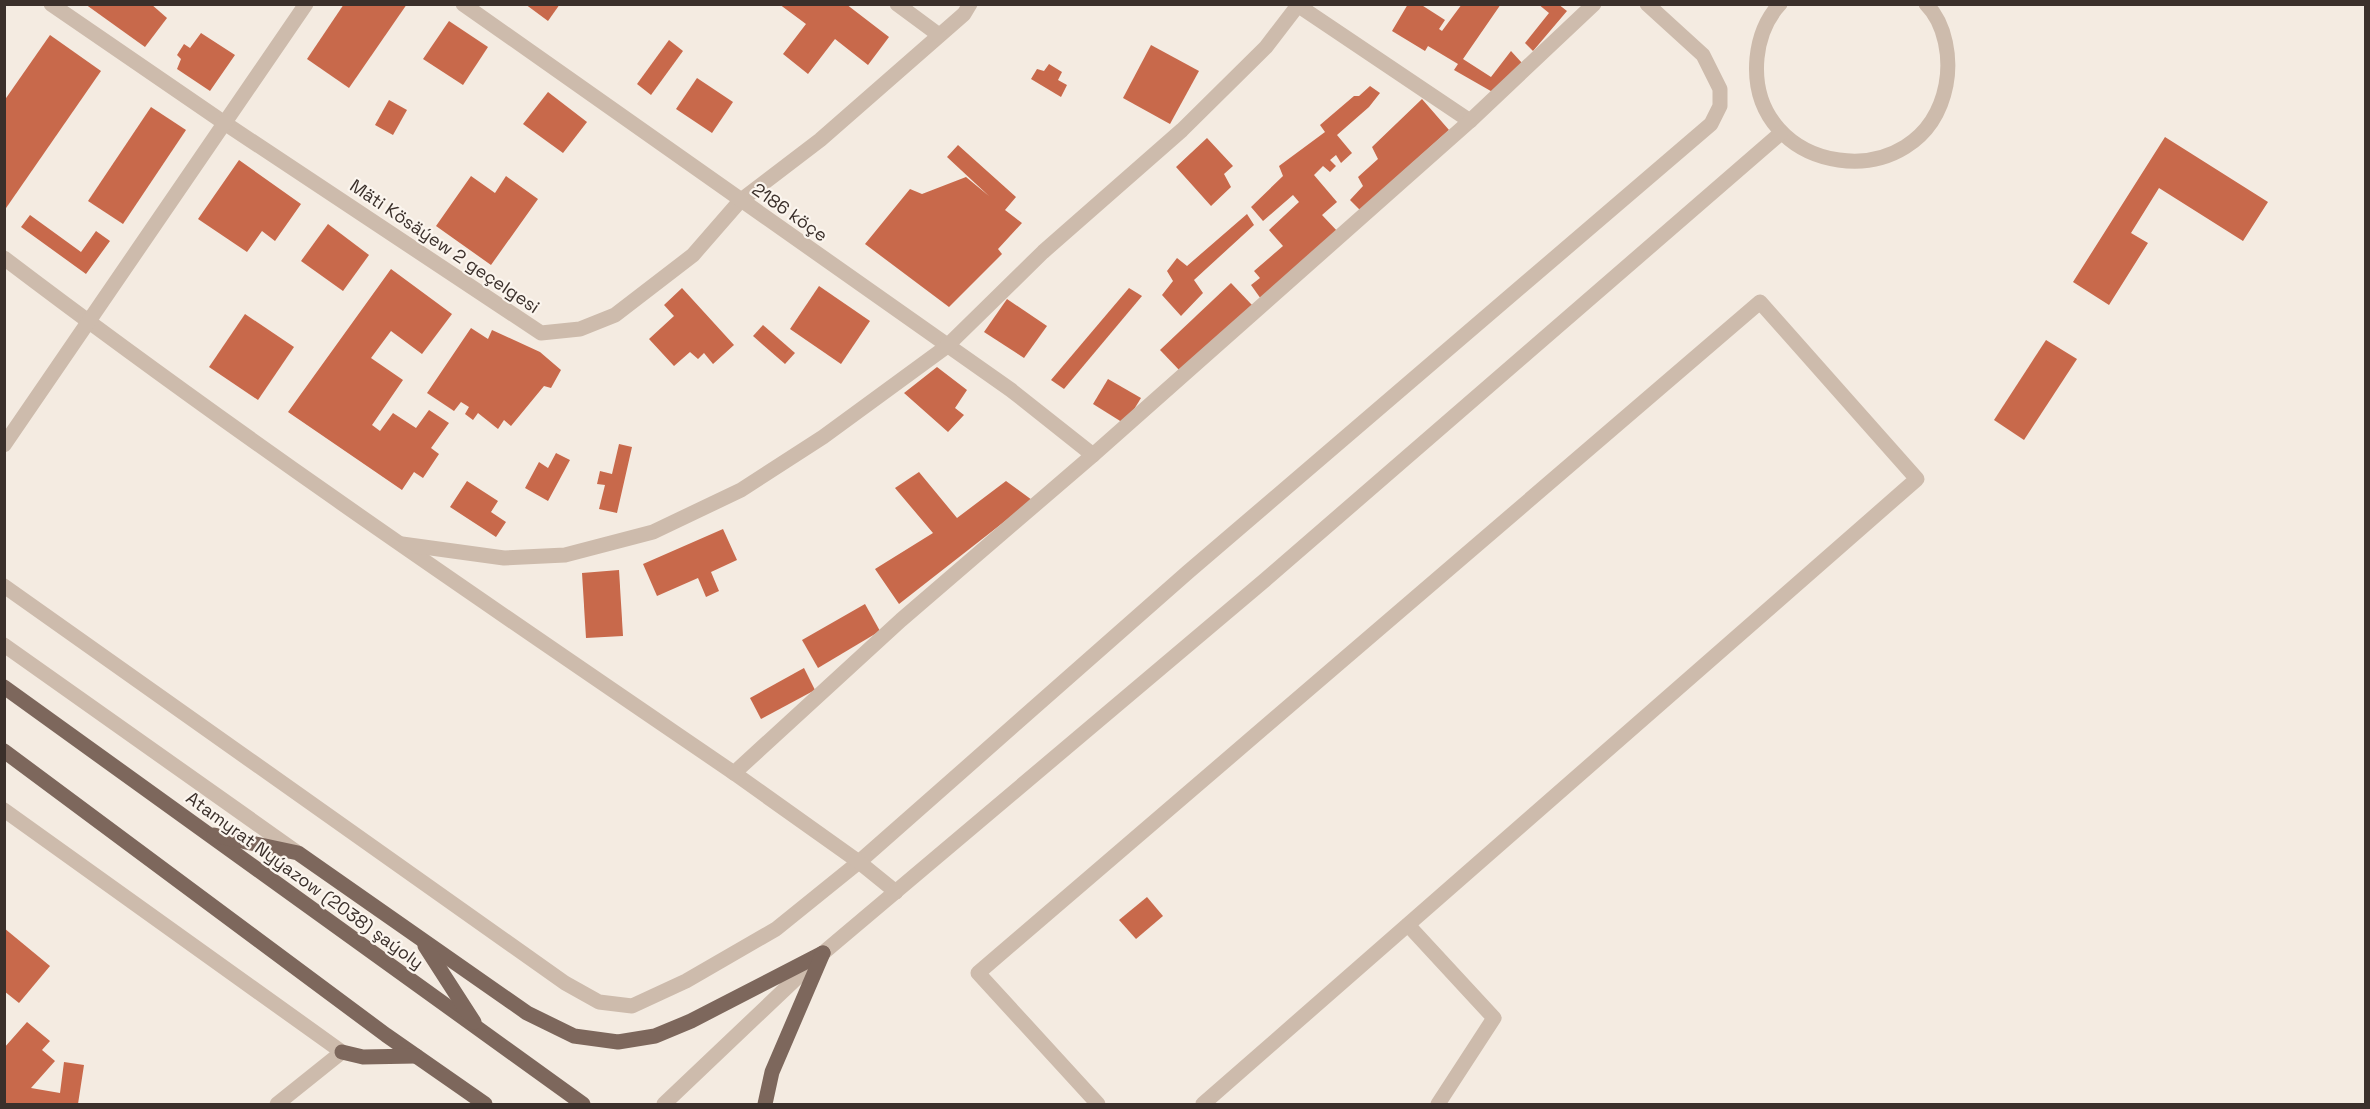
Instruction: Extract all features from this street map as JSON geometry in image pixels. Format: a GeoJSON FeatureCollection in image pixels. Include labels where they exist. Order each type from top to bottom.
{"type":"FeatureCollection","features":[{"type":"Feature","properties":{"kind":"main road","name":"Atamyrat Nyýazow (2038) şaýoly"},"geometry":{"type":"LineString","coordinates":[[4,687],[583,1104]]}},
{"type":"Feature","properties":{"kind":"main road"},"geometry":{"type":"LineString","coordinates":[[4,751],[416,1056],[485,1104]]}},
{"type":"Feature","properties":{"kind":"main road"},"geometry":{"type":"LineString","coordinates":[[209,834],[298,853],[527,1013],[574,1036],[618,1042],[655,1036],[691,1021],[824,953]]}},
{"type":"Feature","properties":{"kind":"main road"},"geometry":{"type":"LineString","coordinates":[[420,938],[478,1029]]}},
{"type":"Feature","properties":{"kind":"main road"},"geometry":{"type":"LineString","coordinates":[[765,1104],[772,1072],[824,953]]}},
{"type":"Feature","properties":{"kind":"main road"},"geometry":{"type":"LineString","coordinates":[[342,1052],[363,1057],[416,1056]]}},
{"type":"Feature","properties":{"kind":"street","name":"Mäti Kösäýew 2 geçelgesi"},"geometry":{"type":"LineString","coordinates":[[51,4],[223,123],[541,333],[580,329],[615,315],[693,255],[740,201],[820,140],[939,35],[970,4]]}},
{"type":"Feature","properties":{"kind":"street"},"geometry":{"type":"LineString","coordinates":[[4,445],[306,4]]}},
{"type":"Feature","properties":{"kind":"street","name":"2186 köçe"},"geometry":{"type":"LineString","coordinates":[[463,4],[946,347],[1011,390],[1093,455]]}},
{"type":"Feature","properties":{"kind":"street"},"geometry":{"type":"LineString","coordinates":[[897,4],[939,35]]}},
{"type":"Feature","properties":{"kind":"street"},"geometry":{"type":"LineString","coordinates":[[734,773],[901,620],[1093,455],[1470,121],[1594,4]]}},
{"type":"Feature","properties":{"kind":"street"},"geometry":{"type":"LineString","coordinates":[[4,586],[564,983],[599,1002],[632,1006],[686,981],[776,929],[859,862],[1188,572],[1711,124],[1720,106],[1720,90],[1703,55],[1647,4]]}},
{"type":"Feature","properties":{"kind":"street"},"geometry":{"type":"LineString","coordinates":[[399,543],[504,558],[565,555],[653,532],[741,490],[823,437],[946,347],[1043,252],[1182,130],[1266,47],[1297,5],[1470,121]]}},
{"type":"Feature","properties":{"kind":"street"},"geometry":{"type":"LineString","coordinates":[[1772,7],[1759,41],[1756,74],[1764,105],[1781,133],[1808,152],[1838,162],[1871,161],[1901,150],[1926,128],[1943,100],[1949,68],[1944,36],[1929,6]]}},
{"type":"Feature","properties":{"kind":"street"},"geometry":{"type":"LineString","coordinates":[[664,1104],[824,953],[1265,580],[1781,133]]}},
{"type":"Feature","properties":{"kind":"street"},"geometry":{"type":"LineString","coordinates":[[4,258],[89,322],[399,543],[734,773],[859,862],[896,892]]}},
{"type":"Feature","properties":{"kind":"street"},"geometry":{"type":"LineString","coordinates":[[1098,1104],[978,973],[1760,302],[1917,479],[1203,1104]]}},
{"type":"Feature","properties":{"kind":"street"},"geometry":{"type":"LineString","coordinates":[[4,645],[298,853]]}},
{"type":"Feature","properties":{"kind":"street"},"geometry":{"type":"LineString","coordinates":[[4,810],[342,1052],[277,1104]]}},
{"type":"Feature","properties":{"kind":"street"},"geometry":{"type":"LineString","coordinates":[[1408,925],[1494,1018],[1438,1104]]}},
{"type":"Feature","properties":{"kind":"building"},"geometry":{"type":"Polygon","coordinates":[[[85,4],[151,4],[167,18],[145,47],[85,4]]]}},
{"type":"Feature","properties":{"kind":"building"},"geometry":{"type":"Polygon","coordinates":[[[344,4],[407,4],[349,88],[307,59],[344,4]]]}},
{"type":"Feature","properties":{"kind":"building"},"geometry":{"type":"Polygon","coordinates":[[[525,4],[560,4],[548,21],[525,4]]]}},
{"type":"Feature","properties":{"kind":"building"},"geometry":{"type":"Polygon","coordinates":[[[779,4],[846,4],[889,37],[868,65],[835,39],[808,74],[783,54],[806,24],[779,4]]]}},
{"type":"Feature","properties":{"kind":"building"},"geometry":{"type":"Polygon","coordinates":[[[1408,4],[1420,4],[1445,20],[1439,29],[1442,31],[1462,4],[1501,4],[1463,59],[1491,77],[1511,51],[1522,63],[1496,94],[1454,70],[1458,64],[1428,46],[1425,51],[1392,31],[1408,4]]]}},
{"type":"Feature","properties":{"kind":"building"},"geometry":{"type":"Polygon","coordinates":[[[1538,4],[1558,4],[1567,11],[1533,51],[1525,43],[1549,13],[1538,4]]]}},
{"type":"Feature","properties":{"kind":"building"},"geometry":{"type":"Polygon","coordinates":[[[449,21],[488,47],[463,85],[423,59],[449,21]]]}},
{"type":"Feature","properties":{"kind":"building"},"geometry":{"type":"Polygon","coordinates":[[[201,33],[235,55],[210,91],[177,69],[181,59],[177,55],[184,44],[190,48],[201,33]]]}},
{"type":"Feature","properties":{"kind":"building"},"geometry":{"type":"Polygon","coordinates":[[[50,35],[101,71],[4,211],[4,101],[50,35]]]}},
{"type":"Feature","properties":{"kind":"building"},"geometry":{"type":"Polygon","coordinates":[[[669,40],[683,51],[651,95],[637,84],[669,40]]]}},
{"type":"Feature","properties":{"kind":"building"},"geometry":{"type":"Polygon","coordinates":[[[1151,45],[1199,71],[1170,124],[1123,98],[1151,45]]]}},
{"type":"Feature","properties":{"kind":"building"},"geometry":{"type":"Polygon","coordinates":[[[1049,64],[1062,72],[1058,80],[1067,85],[1061,97],[1031,79],[1037,69],[1044,71],[1049,64]]]}},
{"type":"Feature","properties":{"kind":"building"},"geometry":{"type":"Polygon","coordinates":[[[697,78],[733,102],[712,133],[676,109],[697,78]]]}},
{"type":"Feature","properties":{"kind":"building"},"geometry":{"type":"Polygon","coordinates":[[[1370,86],[1380,93],[1369,107],[1337,135],[1352,153],[1341,163],[1336,155],[1330,160],[1336,166],[1330,172],[1323,166],[1314,175],[1337,202],[1322,215],[1339,233],[1261,299],[1251,285],[1260,278],[1254,271],[1283,246],[1269,230],[1299,202],[1293,195],[1263,221],[1251,207],[1283,176],[1279,166],[1325,132],[1320,125],[1354,96],[1359,96],[1370,86]]]}},
{"type":"Feature","properties":{"kind":"building"},"geometry":{"type":"Polygon","coordinates":[[[548,92],[587,122],[563,153],[523,124],[548,92]]]}},
{"type":"Feature","properties":{"kind":"building"},"geometry":{"type":"Polygon","coordinates":[[[1422,99],[1449,130],[1360,210],[1350,200],[1363,186],[1358,177],[1378,159],[1372,147],[1422,99]]]}},
{"type":"Feature","properties":{"kind":"building"},"geometry":{"type":"Polygon","coordinates":[[[389,100],[407,110],[393,135],[375,125],[389,100]]]}},
{"type":"Feature","properties":{"kind":"building"},"geometry":{"type":"Polygon","coordinates":[[[151,107],[186,130],[123,224],[88,201],[151,107]]]}},
{"type":"Feature","properties":{"kind":"building"},"geometry":{"type":"Polygon","coordinates":[[[2165,137],[2268,202],[2243,241],[2159,188],[2131,233],[2148,243],[2109,305],[2073,282],[2165,137]]]}},
{"type":"Feature","properties":{"kind":"building"},"geometry":{"type":"Polygon","coordinates":[[[1207,138],[1233,166],[1224,174],[1231,187],[1211,206],[1176,167],[1207,138]]]}},
{"type":"Feature","properties":{"kind":"building"},"geometry":{"type":"Polygon","coordinates":[[[958,145],[1016,197],[1005,210],[1022,223],[998,249],[1002,254],[949,307],[865,244],[910,189],[922,194],[966,177],[989,196],[947,157],[958,145]]]}},
{"type":"Feature","properties":{"kind":"building"},"geometry":{"type":"Polygon","coordinates":[[[239,160],[301,204],[275,241],[262,231],[247,252],[198,219],[239,160]]]}},
{"type":"Feature","properties":{"kind":"building"},"geometry":{"type":"Polygon","coordinates":[[[471,176],[495,193],[506,176],[538,199],[491,265],[436,226],[471,176]]]}},
{"type":"Feature","properties":{"kind":"building"},"geometry":{"type":"Polygon","coordinates":[[[1247,214],[1254,225],[1194,280],[1203,293],[1181,316],[1162,295],[1173,281],[1167,271],[1177,258],[1187,266],[1247,214]]]}},
{"type":"Feature","properties":{"kind":"building"},"geometry":{"type":"Polygon","coordinates":[[[30,215],[81,252],[96,231],[110,241],[86,274],[21,227],[30,215]]]}},
{"type":"Feature","properties":{"kind":"building"},"geometry":{"type":"Polygon","coordinates":[[[328,224],[369,255],[343,291],[301,261],[328,224]]]}},
{"type":"Feature","properties":{"kind":"building"},"geometry":{"type":"Polygon","coordinates":[[[391,269],[452,314],[422,354],[391,331],[371,358],[403,380],[372,425],[380,431],[393,413],[416,428],[429,410],[449,423],[431,448],[439,454],[423,478],[414,472],[402,490],[288,412],[391,269]]]}},
{"type":"Feature","properties":{"kind":"building"},"geometry":{"type":"Polygon","coordinates":[[[1231,283],[1252,305],[1182,373],[1160,350],[1231,283]]]}},
{"type":"Feature","properties":{"kind":"building"},"geometry":{"type":"Polygon","coordinates":[[[819,286],[870,321],[841,364],[790,329],[819,286]]]}},
{"type":"Feature","properties":{"kind":"building"},"geometry":{"type":"Polygon","coordinates":[[[682,288],[734,345],[713,364],[704,353],[698,359],[690,352],[674,366],[649,339],[674,316],[664,305],[682,288]]]}},
{"type":"Feature","properties":{"kind":"building"},"geometry":{"type":"Polygon","coordinates":[[[1129,288],[1142,296],[1064,389],[1051,380],[1129,288]]]}},
{"type":"Feature","properties":{"kind":"building"},"geometry":{"type":"Polygon","coordinates":[[[1007,299],[1047,326],[1024,358],[984,332],[1007,299]]]}},
{"type":"Feature","properties":{"kind":"building"},"geometry":{"type":"Polygon","coordinates":[[[245,314],[294,347],[258,400],[209,367],[245,314]]]}},
{"type":"Feature","properties":{"kind":"building"},"geometry":{"type":"Polygon","coordinates":[[[763,325],[795,353],[785,364],[753,336],[763,325]]]}},
{"type":"Feature","properties":{"kind":"building"},"geometry":{"type":"Polygon","coordinates":[[[471,328],[488,339],[492,330],[540,352],[561,370],[551,388],[544,386],[511,426],[504,420],[498,429],[478,413],[473,420],[465,414],[469,407],[461,402],[454,411],[427,393],[471,328]]]}},
{"type":"Feature","properties":{"kind":"building"},"geometry":{"type":"Polygon","coordinates":[[[2046,340],[2077,359],[2024,440],[1994,420],[2046,340]]]}},
{"type":"Feature","properties":{"kind":"building"},"geometry":{"type":"Polygon","coordinates":[[[937,367],[967,390],[955,408],[964,415],[948,432],[904,393],[937,367]]]}},
{"type":"Feature","properties":{"kind":"building"},"geometry":{"type":"Polygon","coordinates":[[[1108,379],[1141,398],[1125,424],[1093,404],[1108,379]]]}},
{"type":"Feature","properties":{"kind":"building"},"geometry":{"type":"Polygon","coordinates":[[[619,444],[632,447],[617,513],[599,509],[605,485],[597,484],[600,471],[612,474],[619,444]]]}},
{"type":"Feature","properties":{"kind":"building"},"geometry":{"type":"Polygon","coordinates":[[[556,453],[570,460],[548,501],[525,488],[539,462],[548,468],[556,453]]]}},
{"type":"Feature","properties":{"kind":"building"},"geometry":{"type":"Polygon","coordinates":[[[919,472],[957,518],[1006,481],[1032,500],[899,604],[875,569],[933,533],[895,488],[919,472]]]}},
{"type":"Feature","properties":{"kind":"building"},"geometry":{"type":"Polygon","coordinates":[[[467,481],[498,501],[491,512],[506,522],[496,537],[450,507],[467,481]]]}},
{"type":"Feature","properties":{"kind":"building"},"geometry":{"type":"Polygon","coordinates":[[[723,529],[737,560],[711,572],[719,591],[706,597],[698,578],[657,596],[643,564],[723,529]]]}},
{"type":"Feature","properties":{"kind":"building"},"geometry":{"type":"Polygon","coordinates":[[[619,570],[623,636],[586,638],[582,573],[619,570]]]}},
{"type":"Feature","properties":{"kind":"building"},"geometry":{"type":"Polygon","coordinates":[[[865,604],[880,631],[818,668],[802,640],[865,604]]]}},
{"type":"Feature","properties":{"kind":"building"},"geometry":{"type":"Polygon","coordinates":[[[804,668],[815,690],[761,719],[750,698],[804,668]]]}},
{"type":"Feature","properties":{"kind":"building"},"geometry":{"type":"Polygon","coordinates":[[[1147,897],[1163,916],[1136,939],[1119,920],[1147,897]]]}},
{"type":"Feature","properties":{"kind":"building"},"geometry":{"type":"Polygon","coordinates":[[[4,928],[50,966],[19,1003],[4,991],[4,928]]]}},
{"type":"Feature","properties":{"kind":"building"},"geometry":{"type":"Polygon","coordinates":[[[27,1022],[50,1041],[42,1050],[55,1061],[31,1088],[60,1093],[64,1062],[84,1065],[78,1104],[4,1104],[4,1048],[27,1022]]]}}]}
